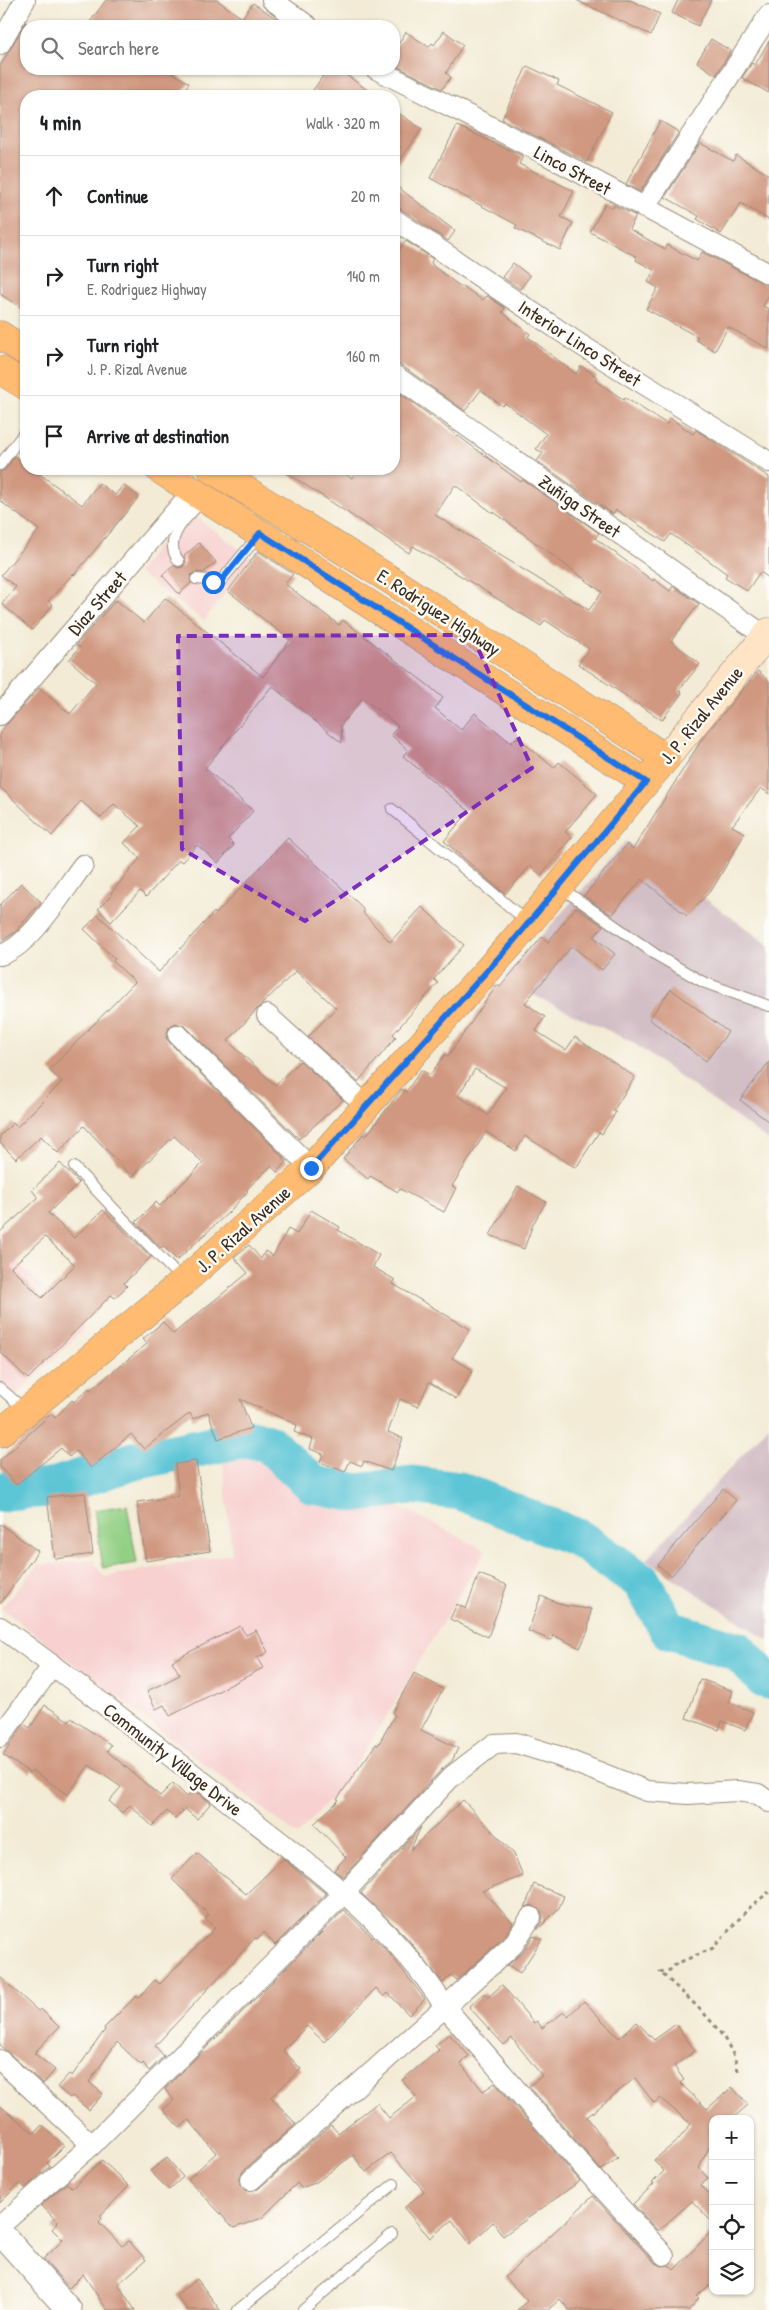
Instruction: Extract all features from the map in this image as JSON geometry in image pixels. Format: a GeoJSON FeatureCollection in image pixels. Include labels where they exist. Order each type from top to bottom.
{"type":"FeatureCollection","features":[{"type":"Feature","properties":{"kind":"main road"},"geometry":{"type":"LineString","coordinates":[[0,335],[20,348]]}},
{"type":"Feature","properties":{"kind":"main road"},"geometry":{"type":"LineString","coordinates":[[0,370],[20,382]]}},
{"type":"Feature","properties":{"kind":"main road","name":"E. Rodriguez Highway"},"geometry":{"type":"LineString","coordinates":[[169,475],[646,782]]}},
{"type":"Feature","properties":{"kind":"main road","name":"E. Rodriguez Highway"},"geometry":{"type":"LineString","coordinates":[[222,475],[386,577],[666,758]]}},
{"type":"Feature","properties":{"kind":"main road","name":"J. P. Rizal Avenue"},"geometry":{"type":"LineString","coordinates":[[0,1433],[183,1282],[311,1168],[368,1107],[529,923],[768,636]]}},
{"type":"Feature","properties":{"kind":"street"},"geometry":{"type":"LineString","coordinates":[[0,44],[25,0]]}},
{"type":"Feature","properties":{"kind":"street"},"geometry":{"type":"LineString","coordinates":[[272,0],[300,20]]}},
{"type":"Feature","properties":{"kind":"street"},"geometry":{"type":"LineString","coordinates":[[644,208],[769,15]]}},
{"type":"Feature","properties":{"kind":"street","name":"Linco Street"},"geometry":{"type":"LineString","coordinates":[[388,75],[547,155],[769,274]]}},
{"type":"Feature","properties":{"kind":"street","name":"Interior Linco Street"},"geometry":{"type":"LineString","coordinates":[[400,223],[581,345],[769,462]]}},
{"type":"Feature","properties":{"kind":"street","name":"Zuñiga Street"},"geometry":{"type":"LineString","coordinates":[[400,379],[768,636]]}},
{"type":"Feature","properties":{"kind":"street","name":"Diaz Street"},"geometry":{"type":"LineString","coordinates":[[0,715],[199,494]]}},
{"type":"Feature","properties":{"kind":"street"},"geometry":{"type":"LineString","coordinates":[[0,955],[10,952],[26,939],[83,865]]}},
{"type":"Feature","properties":{"kind":"street"},"geometry":{"type":"LineString","coordinates":[[267,1015],[368,1107]]}},
{"type":"Feature","properties":{"kind":"street"},"geometry":{"type":"LineString","coordinates":[[178,1035],[311,1168]]}},
{"type":"Feature","properties":{"kind":"street","name":"Community Village Drive"},"geometry":{"type":"LineString","coordinates":[[0,1627],[53,1665],[345,1892],[427,1977],[446,2007],[590,2176],[664,2255]]}},
{"type":"Feature","properties":{"kind":"street"},"geometry":{"type":"LineString","coordinates":[[0,1737],[53,1665]]}},
{"type":"Feature","properties":{"kind":"street"},"geometry":{"type":"LineString","coordinates":[[0,2226],[92,2145],[345,1892],[451,1777],[494,1744],[516,1743],[558,1756],[647,1791],[688,1794],[737,1791],[758,1794],[769,1802]]}},
{"type":"Feature","properties":{"kind":"street"},"geometry":{"type":"LineString","coordinates":[[251,2180],[514,1945],[531,1917]]}},
{"type":"Feature","properties":{"kind":"street"},"geometry":{"type":"LineString","coordinates":[[0,2060],[92,2145]]}},
{"type":"Feature","properties":{"kind":"street"},"geometry":{"type":"LineString","coordinates":[[0,2232],[69,2310]]}},
{"type":"Feature","properties":{"kind":"lane"},"geometry":{"type":"LineString","coordinates":[[0,465],[20,438]]}},
{"type":"Feature","properties":{"kind":"lane"},"geometry":{"type":"LineString","coordinates":[[178,561],[172,549],[172,541],[176,531],[199,494]]}},
{"type":"Feature","properties":{"kind":"lane"},"geometry":{"type":"LineString","coordinates":[[196,579],[221,581],[260,533]]}},
{"type":"Feature","properties":{"kind":"lane"},"geometry":{"type":"LineString","coordinates":[[392,809],[529,923]]}},
{"type":"Feature","properties":{"kind":"lane"},"geometry":{"type":"LineString","coordinates":[[559,887],[658,956],[703,982],[769,1006]]}},
{"type":"Feature","properties":{"kind":"lane"},"geometry":{"type":"LineString","coordinates":[[74,1167],[183,1282]]}},
{"type":"Feature","properties":{"kind":"lane"},"geometry":{"type":"LineString","coordinates":[[0,1388],[26,1411]]}},
{"type":"Feature","properties":{"kind":"lane"},"geometry":{"type":"LineString","coordinates":[[238,2310],[394,2184]]}},
{"type":"Feature","properties":{"kind":"lane"},"geometry":{"type":"LineString","coordinates":[[303,2310],[392,2234]]}},
{"type":"Feature","properties":{"kind":"path"},"geometry":{"type":"LineString","coordinates":[[738,2070],[737,2061],[716,2026],[660,1972],[670,1970],[676,1964],[713,1948],[748,1909],[769,1892]]}},
{"type":"Feature","properties":{"kind":"highlighted area"},"geometry":{"type":"Polygon","coordinates":[[[472,635],[532,768],[305,921],[182,849],[178,636],[472,635]]]}},
{"type":"Feature","properties":{"kind":"shaded area"},"geometry":{"type":"Polygon","coordinates":[[[186,509],[251,558],[204,621],[138,572],[186,509]]]}},
{"type":"Feature","properties":{"kind":"shaded area"},"geometry":{"type":"Polygon","coordinates":[[[626,841],[769,945],[769,1141],[632,1042],[502,980],[626,841]]]}},
{"type":"Feature","properties":{"kind":"shaded area"},"geometry":{"type":"Polygon","coordinates":[[[0,1244],[84,1329],[15,1396],[0,1381],[0,1244]]]}},
{"type":"Feature","properties":{"kind":"shaded area"},"geometry":{"type":"Polygon","coordinates":[[[769,1426],[769,1641],[646,1560],[769,1426]]]}},
{"type":"Feature","properties":{"kind":"shaded area"},"geometry":{"type":"Polygon","coordinates":[[[265,1446],[312,1494],[398,1506],[486,1550],[342,1787],[297,1835],[1,1608],[38,1565],[93,1560],[104,1577],[232,1554],[222,1449],[265,1446]]]}},
{"type":"Feature","properties":{"kind":"green space"},"geometry":{"type":"Polygon","coordinates":[[[127,1505],[137,1563],[103,1568],[94,1510],[127,1505]]]}},
{"type":"Feature","properties":{"kind":"building"},"geometry":{"type":"Polygon","coordinates":[[[106,0],[217,0],[242,18],[253,3],[278,20],[91,20],[106,0]]]}},
{"type":"Feature","properties":{"kind":"building"},"geometry":{"type":"Polygon","coordinates":[[[576,0],[630,0],[660,14],[651,35],[576,0]]]}},
{"type":"Feature","properties":{"kind":"building"},"geometry":{"type":"Polygon","coordinates":[[[678,0],[711,0],[698,26],[672,13],[678,0]]]}},
{"type":"Feature","properties":{"kind":"building"},"geometry":{"type":"Polygon","coordinates":[[[444,31],[463,45],[446,73],[451,77],[442,89],[400,68],[400,41],[406,32],[429,47],[432,43],[434,45],[444,31]]]}},
{"type":"Feature","properties":{"kind":"building"},"geometry":{"type":"Polygon","coordinates":[[[20,32],[20,75],[176,75],[189,83],[184,90],[20,90],[20,307],[0,294],[0,66],[20,32]]]}},
{"type":"Feature","properties":{"kind":"building"},"geometry":{"type":"Polygon","coordinates":[[[711,39],[731,51],[716,75],[697,62],[711,39]]]}},
{"type":"Feature","properties":{"kind":"building"},"geometry":{"type":"Polygon","coordinates":[[[769,41],[769,93],[742,78],[752,63],[755,65],[769,41]]]}},
{"type":"Feature","properties":{"kind":"building"},"geometry":{"type":"Polygon","coordinates":[[[527,66],[559,81],[557,85],[612,112],[587,162],[502,119],[527,66]]]}},
{"type":"Feature","properties":{"kind":"building"},"geometry":{"type":"Polygon","coordinates":[[[324,75],[346,75],[368,90],[313,90],[324,75]]]}},
{"type":"Feature","properties":{"kind":"building"},"geometry":{"type":"Polygon","coordinates":[[[400,114],[422,129],[400,160],[400,114]]]}},
{"type":"Feature","properties":{"kind":"building"},"geometry":{"type":"Polygon","coordinates":[[[660,121],[679,132],[640,192],[626,184],[660,121]]]}},
{"type":"Feature","properties":{"kind":"building"},"geometry":{"type":"Polygon","coordinates":[[[457,126],[523,156],[519,164],[574,191],[561,217],[573,223],[560,250],[515,228],[517,225],[430,178],[457,126]]]}},
{"type":"Feature","properties":{"kind":"building"},"geometry":{"type":"Polygon","coordinates":[[[700,143],[733,161],[736,155],[769,175],[769,220],[741,203],[721,234],[697,219],[699,216],[665,197],[700,143]]]}},
{"type":"Feature","properties":{"kind":"building"},"geometry":{"type":"Polygon","coordinates":[[[400,189],[455,231],[448,241],[401,209],[400,189]]]}},
{"type":"Feature","properties":{"kind":"building"},"geometry":{"type":"Polygon","coordinates":[[[605,204],[613,208],[614,205],[636,216],[629,229],[665,249],[667,245],[697,261],[702,252],[769,286],[769,295],[763,306],[769,309],[769,349],[728,327],[715,351],[696,340],[698,337],[646,309],[658,288],[648,282],[654,270],[636,260],[637,257],[590,232],[605,204]]]}},
{"type":"Feature","properties":{"kind":"building"},"geometry":{"type":"Polygon","coordinates":[[[406,241],[433,259],[431,262],[433,266],[461,287],[463,286],[482,300],[487,296],[505,308],[502,312],[530,334],[528,337],[576,374],[581,366],[597,377],[595,380],[624,400],[625,398],[667,424],[670,418],[693,434],[696,430],[769,477],[769,578],[760,572],[747,591],[725,577],[727,574],[671,534],[665,542],[616,510],[613,514],[537,461],[543,453],[536,449],[546,434],[505,403],[502,406],[481,390],[465,411],[400,365],[400,248],[406,241]]]}},
{"type":"Feature","properties":{"kind":"building"},"geometry":{"type":"Polygon","coordinates":[[[513,263],[530,276],[520,289],[502,277],[513,263]]]}},
{"type":"Feature","properties":{"kind":"building"},"geometry":{"type":"Polygon","coordinates":[[[400,393],[521,482],[523,480],[599,533],[595,538],[653,581],[654,579],[670,591],[673,586],[699,604],[671,641],[700,664],[679,690],[682,693],[662,720],[578,664],[589,649],[545,620],[541,626],[413,546],[409,553],[290,475],[347,475],[352,478],[354,475],[400,475],[400,393]],[[455,485],[435,515],[589,610],[602,592],[455,485]]]}},
{"type":"Feature","properties":{"kind":"building"},"geometry":{"type":"Polygon","coordinates":[[[15,456],[20,460],[20,475],[41,475],[82,505],[99,483],[115,495],[123,485],[139,497],[74,575],[48,601],[53,605],[32,630],[2,604],[16,587],[1,575],[39,530],[0,501],[0,472],[6,469],[15,456]]]}},
{"type":"Feature","properties":{"kind":"building"},"geometry":{"type":"Polygon","coordinates":[[[199,543],[216,562],[203,573],[196,572],[191,575],[191,583],[179,594],[162,575],[173,565],[178,568],[183,567],[186,562],[184,556],[199,543]]]}},
{"type":"Feature","properties":{"kind":"building"},"geometry":{"type":"Polygon","coordinates":[[[258,551],[293,574],[285,584],[339,625],[343,620],[443,698],[435,708],[461,730],[475,713],[511,743],[517,737],[554,768],[559,762],[597,794],[565,832],[572,837],[541,875],[530,866],[505,894],[444,841],[469,811],[403,756],[408,750],[391,735],[398,726],[363,698],[341,725],[342,743],[272,686],[205,768],[253,811],[228,839],[234,845],[218,863],[197,845],[182,862],[179,860],[146,897],[140,891],[111,922],[98,909],[112,895],[111,893],[140,858],[124,843],[140,826],[114,804],[101,818],[81,801],[52,836],[0,787],[0,732],[39,688],[70,714],[96,683],[69,660],[80,647],[76,645],[116,600],[144,623],[165,598],[263,677],[290,640],[228,591],[258,551]]]}},
{"type":"Feature","properties":{"kind":"building"},"geometry":{"type":"Polygon","coordinates":[[[758,671],[769,681],[769,794],[761,788],[732,826],[745,833],[713,888],[687,916],[642,879],[612,915],[584,896],[627,844],[633,849],[702,739],[758,671]]]}},
{"type":"Feature","properties":{"kind":"building"},"geometry":{"type":"Polygon","coordinates":[[[288,838],[362,907],[364,914],[390,942],[422,907],[464,945],[434,979],[438,983],[393,1034],[396,1037],[358,1082],[308,1037],[336,1008],[296,971],[228,1041],[275,1085],[300,1061],[343,1100],[299,1139],[186,1027],[175,1023],[169,1027],[166,1038],[170,1043],[287,1161],[277,1172],[271,1166],[246,1190],[248,1191],[229,1212],[177,1260],[163,1246],[161,1248],[136,1222],[156,1202],[160,1206],[203,1163],[174,1136],[132,1177],[84,1126],[58,1153],[41,1136],[16,1159],[0,1143],[0,1136],[13,1123],[17,1127],[62,1082],[49,1070],[135,982],[113,961],[115,959],[84,929],[98,915],[159,972],[214,912],[216,914],[288,838]]]}},
{"type":"Feature","properties":{"kind":"building"},"geometry":{"type":"Polygon","coordinates":[[[21,883],[41,902],[15,932],[0,942],[0,905],[21,883]]]}},
{"type":"Feature","properties":{"kind":"building"},"geometry":{"type":"Polygon","coordinates":[[[576,907],[603,926],[594,937],[615,954],[602,970],[572,946],[525,1003],[545,1017],[536,1031],[566,1050],[575,1037],[635,1077],[613,1111],[616,1112],[602,1134],[599,1132],[576,1168],[525,1136],[516,1151],[486,1132],[452,1186],[456,1188],[444,1212],[400,1189],[398,1192],[370,1176],[368,1179],[343,1159],[363,1134],[366,1136],[402,1089],[406,1092],[421,1070],[430,1075],[445,1054],[448,1056],[497,985],[500,987],[542,937],[548,942],[576,907]],[[475,1069],[458,1096],[488,1115],[506,1088],[475,1069]]]}},
{"type":"Feature","properties":{"kind":"building"},"geometry":{"type":"Polygon","coordinates":[[[671,989],[728,1032],[706,1061],[649,1019],[671,989]]]}},
{"type":"Feature","properties":{"kind":"building"},"geometry":{"type":"Polygon","coordinates":[[[769,1062],[769,1122],[740,1100],[769,1062]]]}},
{"type":"Feature","properties":{"kind":"building"},"geometry":{"type":"Polygon","coordinates":[[[60,1163],[79,1183],[48,1213],[74,1238],[103,1210],[151,1257],[124,1283],[127,1286],[115,1298],[111,1295],[28,1379],[0,1352],[0,1232],[38,1198],[32,1190],[60,1163]],[[45,1237],[11,1267],[42,1298],[75,1265],[45,1237]]]}},
{"type":"Feature","properties":{"kind":"building"},"geometry":{"type":"Polygon","coordinates":[[[518,1186],[546,1202],[533,1224],[524,1249],[490,1235],[518,1186]]]}},
{"type":"Feature","properties":{"kind":"building"},"geometry":{"type":"Polygon","coordinates":[[[311,1210],[340,1227],[338,1230],[379,1255],[373,1267],[395,1280],[393,1284],[470,1329],[452,1358],[473,1370],[456,1399],[429,1382],[418,1407],[400,1399],[388,1432],[403,1438],[391,1471],[364,1461],[362,1466],[350,1461],[345,1472],[320,1462],[323,1454],[310,1449],[313,1439],[294,1432],[297,1425],[240,1399],[251,1428],[218,1439],[208,1412],[193,1419],[190,1413],[144,1449],[131,1434],[91,1468],[76,1451],[69,1457],[61,1448],[16,1485],[0,1467],[0,1460],[51,1414],[55,1418],[72,1400],[74,1402],[89,1388],[90,1390],[147,1344],[143,1339],[163,1322],[173,1334],[248,1273],[234,1257],[249,1245],[261,1259],[265,1251],[273,1256],[288,1229],[297,1234],[311,1210]]]}},
{"type":"Feature","properties":{"kind":"building"},"geometry":{"type":"Polygon","coordinates":[[[196,1461],[210,1551],[146,1561],[137,1502],[179,1496],[175,1464],[196,1461]]]}},
{"type":"Feature","properties":{"kind":"building"},"geometry":{"type":"Polygon","coordinates":[[[723,1489],[736,1500],[671,1576],[658,1565],[723,1489]]]}},
{"type":"Feature","properties":{"kind":"building"},"geometry":{"type":"Polygon","coordinates":[[[85,1493],[93,1554],[55,1559],[47,1497],[85,1493]]]}},
{"type":"Feature","properties":{"kind":"building"},"geometry":{"type":"Polygon","coordinates":[[[0,1524],[38,1551],[0,1604],[0,1524]]]}},
{"type":"Feature","properties":{"kind":"building"},"geometry":{"type":"Polygon","coordinates":[[[479,1574],[507,1585],[488,1637],[450,1619],[457,1604],[466,1609],[479,1574]]]}},
{"type":"Feature","properties":{"kind":"building"},"geometry":{"type":"Polygon","coordinates":[[[541,1596],[566,1606],[591,1609],[588,1631],[580,1648],[553,1635],[551,1640],[528,1631],[541,1596]]]}},
{"type":"Feature","properties":{"kind":"building"},"geometry":{"type":"Polygon","coordinates":[[[240,1626],[246,1635],[256,1630],[268,1652],[257,1658],[263,1668],[170,1716],[164,1705],[156,1709],[147,1691],[180,1675],[172,1661],[240,1626]]]}},
{"type":"Feature","properties":{"kind":"building"},"geometry":{"type":"Polygon","coordinates":[[[414,1673],[443,1689],[421,1730],[458,1748],[452,1761],[442,1769],[343,1877],[334,1870],[346,1857],[314,1824],[339,1800],[337,1799],[376,1744],[378,1745],[395,1715],[392,1713],[414,1673]]]}},
{"type":"Feature","properties":{"kind":"building"},"geometry":{"type":"Polygon","coordinates":[[[700,1679],[733,1691],[729,1702],[753,1712],[745,1730],[722,1721],[719,1730],[686,1718],[700,1679]]]}},
{"type":"Feature","properties":{"kind":"building"},"geometry":{"type":"Polygon","coordinates":[[[45,1705],[69,1721],[71,1718],[111,1745],[107,1751],[160,1796],[173,1783],[187,1797],[193,1789],[211,1803],[197,1819],[185,1809],[175,1819],[167,1811],[152,1826],[130,1805],[122,1813],[109,1801],[121,1787],[89,1765],[68,1795],[32,1770],[30,1773],[3,1755],[24,1724],[30,1728],[45,1705]]]}},
{"type":"Feature","properties":{"kind":"building"},"geometry":{"type":"Polygon","coordinates":[[[463,1800],[514,1854],[523,1876],[482,1891],[513,1923],[504,1937],[457,1980],[451,1975],[443,1983],[407,1938],[361,1893],[421,1827],[410,1850],[463,1800]]]}},
{"type":"Feature","properties":{"kind":"building"},"geometry":{"type":"Polygon","coordinates":[[[197,1853],[246,1894],[283,1859],[326,1894],[275,1945],[264,1932],[257,1939],[255,1938],[155,2046],[164,2056],[149,2071],[143,2063],[141,2065],[117,2042],[89,2082],[103,2094],[89,2110],[57,2087],[69,2074],[72,2076],[105,2030],[104,2028],[155,1980],[160,1984],[215,1928],[205,1918],[209,1915],[172,1879],[197,1853]]]}},
{"type":"Feature","properties":{"kind":"building"},"geometry":{"type":"Polygon","coordinates":[[[534,1884],[564,1896],[559,1908],[537,1930],[543,1918],[542,1912],[532,1905],[525,1907],[534,1884]]]}},
{"type":"Feature","properties":{"kind":"building"},"geometry":{"type":"Polygon","coordinates":[[[344,1910],[390,1954],[425,1999],[409,2015],[388,1993],[384,1997],[376,1988],[324,2042],[307,2026],[283,2050],[301,2069],[271,2097],[296,2124],[243,2171],[240,2183],[247,2191],[258,2189],[331,2125],[338,2133],[377,2103],[389,2118],[416,2097],[402,2080],[439,2050],[435,2046],[449,2034],[469,2056],[461,2064],[483,2091],[495,2083],[580,2181],[503,2236],[493,2222],[470,2244],[452,2220],[430,2238],[404,2208],[424,2191],[391,2153],[366,2172],[353,2155],[315,2183],[301,2188],[297,2183],[262,2218],[234,2228],[188,2179],[216,2153],[189,2120],[180,2128],[163,2110],[174,2100],[165,2089],[344,1910]]]}},
{"type":"Feature","properties":{"kind":"building"},"geometry":{"type":"Polygon","coordinates":[[[533,1936],[542,1939],[520,1973],[508,1965],[523,1952],[533,1936]]]}},
{"type":"Feature","properties":{"kind":"building"},"geometry":{"type":"Polygon","coordinates":[[[0,1977],[38,2011],[41,2009],[59,2027],[34,2053],[55,2070],[43,2084],[0,2045],[0,1977]]]}},
{"type":"Feature","properties":{"kind":"building"},"geometry":{"type":"Polygon","coordinates":[[[502,1985],[534,2023],[537,2021],[542,2028],[564,2012],[568,2016],[584,2001],[619,2038],[637,2022],[654,2040],[676,2024],[695,2051],[674,2066],[684,2080],[680,2083],[707,2109],[732,2087],[748,2105],[737,2115],[709,2115],[709,2147],[699,2168],[708,2178],[700,2185],[709,2195],[709,2219],[692,2201],[658,2231],[633,2204],[654,2184],[652,2183],[664,2171],[654,2160],[678,2140],[691,2124],[660,2098],[654,2103],[635,2078],[587,2117],[618,2158],[601,2170],[529,2086],[542,2076],[512,2038],[504,2045],[469,2007],[484,1993],[488,1997],[502,1985]]]}},
{"type":"Feature","properties":{"kind":"building"},"geometry":{"type":"Polygon","coordinates":[[[0,2106],[34,2133],[42,2125],[64,2146],[47,2163],[50,2166],[25,2188],[20,2183],[0,2203],[0,2106]]]}},
{"type":"Feature","properties":{"kind":"building"},"geometry":{"type":"Polygon","coordinates":[[[167,2158],[183,2177],[169,2190],[150,2171],[167,2158]]]}},
{"type":"Feature","properties":{"kind":"building"},"geometry":{"type":"Polygon","coordinates":[[[102,2160],[129,2186],[100,2216],[102,2218],[99,2222],[122,2246],[129,2241],[146,2260],[118,2284],[135,2310],[107,2310],[83,2274],[69,2288],[43,2259],[63,2240],[52,2229],[58,2222],[41,2205],[67,2183],[72,2188],[102,2160]]]}},
{"type":"Feature","properties":{"kind":"building"},"geometry":{"type":"Polygon","coordinates":[[[593,2196],[655,2263],[661,2266],[669,2265],[674,2270],[709,2234],[709,2286],[696,2296],[699,2298],[689,2310],[569,2310],[560,2299],[548,2310],[517,2310],[527,2301],[505,2277],[593,2196]]]}},
{"type":"Feature","properties":{"kind":"building"},"geometry":{"type":"Polygon","coordinates":[[[197,2279],[220,2310],[187,2310],[176,2295],[197,2279]]]}},
{"type":"Feature","properties":{"kind":"waterway"},"geometry":{"type":"LineString","coordinates":[[0,1493],[4,1491],[50,1488],[134,1461],[246,1438],[268,1443],[314,1485],[358,1493],[412,1485],[460,1491],[578,1538],[641,1581],[669,1630],[738,1651],[764,1679],[769,1680]]}},
{"type":"Feature","properties":{"kind":"route"},"geometry":{"type":"LineString","coordinates":[[213,582],[221,581],[260,533],[646,782],[511,944],[368,1107],[311,1168]]}}]}
